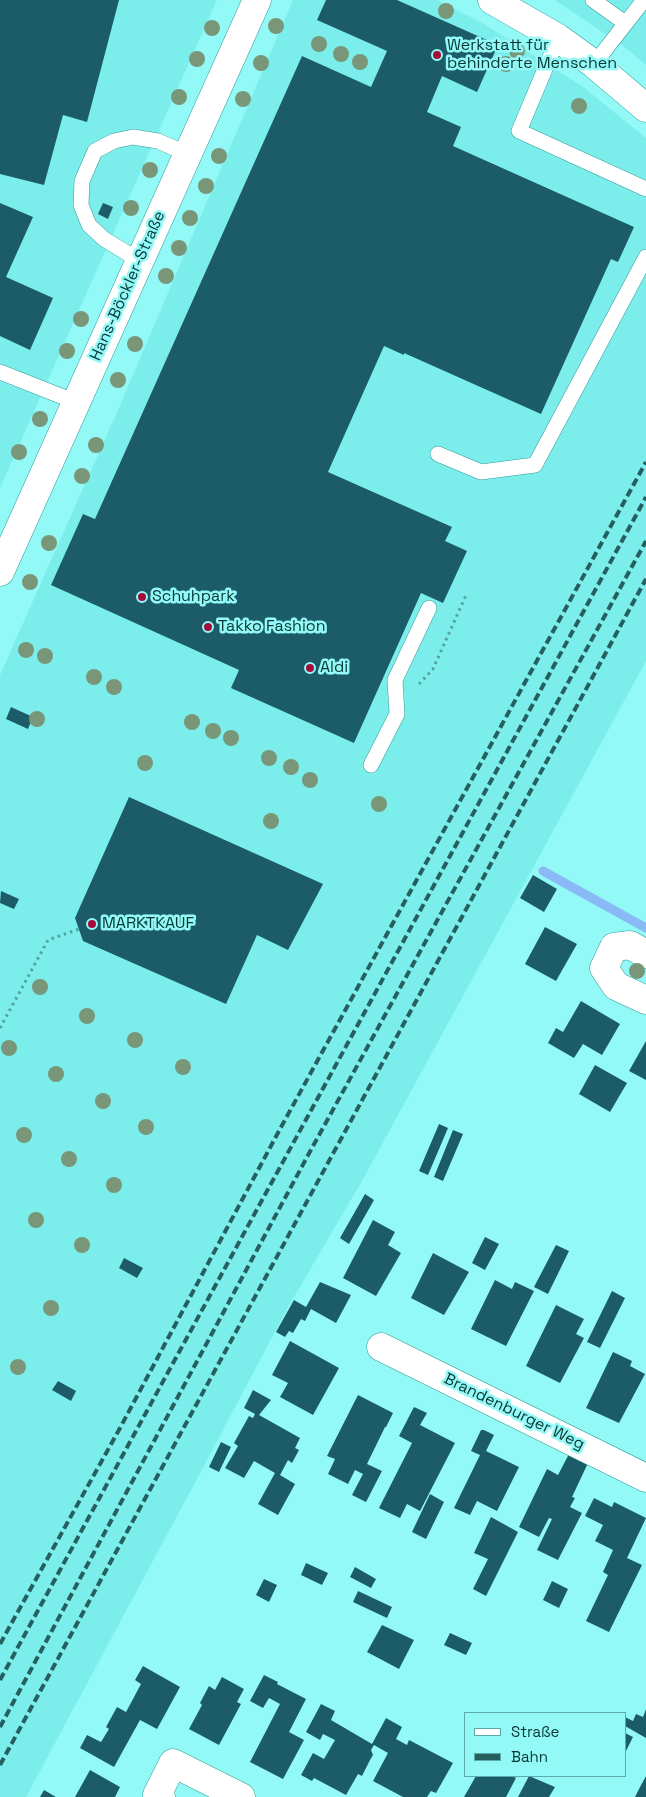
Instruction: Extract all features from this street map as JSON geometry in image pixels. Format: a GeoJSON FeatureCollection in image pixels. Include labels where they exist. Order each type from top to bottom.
{"type":"FeatureCollection","features":[{"type":"Feature","properties":{"kind":"street","name":"Hans-Böckler-Straße"},"geometry":{"type":"LineString","coordinates":[[0,572],[257,0]]}},
{"type":"Feature","properties":{"kind":"street"},"geometry":{"type":"LineString","coordinates":[[506,3],[594,64],[646,108]]}},
{"type":"Feature","properties":{"kind":"street"},"geometry":{"type":"LineString","coordinates":[[646,954],[630,945],[614,947],[604,968],[616,986],[646,1000]]}},
{"type":"Feature","properties":{"kind":"street","name":"Brandenburger Weg"},"geometry":{"type":"LineString","coordinates":[[381,1347],[646,1478]]}},
{"type":"Feature","properties":{"kind":"street"},"geometry":{"type":"LineString","coordinates":[[162,1797],[157,1795],[174,1763],[241,1797]]}},
{"type":"Feature","properties":{"kind":"lane"},"geometry":{"type":"LineString","coordinates":[[593,0],[625,23]]}},
{"type":"Feature","properties":{"kind":"lane"},"geometry":{"type":"LineString","coordinates":[[594,64],[644,0]]}},
{"type":"Feature","properties":{"kind":"lane"},"geometry":{"type":"LineString","coordinates":[[558,38],[519,131],[646,189]]}},
{"type":"Feature","properties":{"kind":"lane"},"geometry":{"type":"LineString","coordinates":[[140,261],[104,239],[89,225],[81,205],[82,180],[95,151],[114,141],[132,137],[158,141],[188,154]]}},
{"type":"Feature","properties":{"kind":"lane"},"geometry":{"type":"LineString","coordinates":[[438,454],[481,472],[535,464],[646,257]]}},
{"type":"Feature","properties":{"kind":"lane"},"geometry":{"type":"LineString","coordinates":[[0,372],[76,402]]}},
{"type":"Feature","properties":{"kind":"lane"},"geometry":{"type":"LineString","coordinates":[[371,765],[397,714],[395,680],[429,608]]}},
{"type":"Feature","properties":{"kind":"path"},"geometry":{"type":"LineString","coordinates":[[397,714],[407,697],[433,669],[467,593]]}},
{"type":"Feature","properties":{"kind":"path"},"geometry":{"type":"LineString","coordinates":[[0,1028],[48,940],[79,929]]}},
{"type":"Feature","properties":{"kind":"shaded area"},"geometry":{"type":"Polygon","coordinates":[[[0,0],[217,0],[0,488],[0,0]]]}},
{"type":"Feature","properties":{"kind":"shaded area"},"geometry":{"type":"Polygon","coordinates":[[[293,0],[437,0],[481,22],[582,86],[646,138],[646,661],[362,1181],[287,1309],[26,1797],[0,1797],[0,675],[118,410],[293,0]]]}},
{"type":"Feature","properties":{"kind":"shaded area"},"geometry":{"type":"Polygon","coordinates":[[[555,0],[646,0],[646,65],[626,48],[555,0]]]}},
{"type":"Feature","properties":{"kind":"building"},"geometry":{"type":"Polygon","coordinates":[[[0,0],[119,0],[87,122],[63,115],[44,185],[0,174],[0,0]]]}},
{"type":"Feature","properties":{"kind":"building"},"geometry":{"type":"Polygon","coordinates":[[[326,0],[397,0],[498,45],[477,92],[442,76],[427,112],[461,127],[453,146],[634,227],[618,262],[611,259],[541,414],[404,353],[404,355],[384,346],[328,472],[452,527],[445,541],[467,551],[443,603],[421,593],[354,743],[231,688],[239,670],[51,585],[83,514],[95,519],[302,56],[371,87],[387,51],[317,20],[326,0]]]}},
{"type":"Feature","properties":{"kind":"building"},"geometry":{"type":"Polygon","coordinates":[[[0,203],[33,217],[6,277],[53,298],[30,350],[0,336],[0,203]]]}},
{"type":"Feature","properties":{"kind":"building"},"geometry":{"type":"Polygon","coordinates":[[[103,203],[113,207],[108,219],[98,214],[103,203]]]}},
{"type":"Feature","properties":{"kind":"building"},"geometry":{"type":"Polygon","coordinates":[[[11,707],[33,717],[28,729],[6,719],[11,707]]]}},
{"type":"Feature","properties":{"kind":"building"},"geometry":{"type":"Polygon","coordinates":[[[129,797],[323,884],[288,950],[257,935],[226,1004],[83,941],[75,918],[129,797]]]}},
{"type":"Feature","properties":{"kind":"building"},"geometry":{"type":"Polygon","coordinates":[[[533,875],[557,889],[544,912],[520,898],[533,875]]]}},
{"type":"Feature","properties":{"kind":"building"},"geometry":{"type":"Polygon","coordinates":[[[1,891],[19,899],[14,909],[0,903],[1,891]]]}},
{"type":"Feature","properties":{"kind":"building"},"geometry":{"type":"Polygon","coordinates":[[[545,927],[577,944],[556,981],[525,964],[545,927]]]}},
{"type":"Feature","properties":{"kind":"building"},"geometry":{"type":"Polygon","coordinates":[[[581,1001],[620,1024],[602,1055],[583,1044],[574,1058],[548,1043],[556,1028],[563,1032],[581,1001]]]}},
{"type":"Feature","properties":{"kind":"building"},"geometry":{"type":"Polygon","coordinates":[[[646,1041],[646,1080],[629,1071],[646,1041]]]}},
{"type":"Feature","properties":{"kind":"building"},"geometry":{"type":"Polygon","coordinates":[[[595,1065],[627,1083],[610,1112],[579,1094],[595,1065]]]}},
{"type":"Feature","properties":{"kind":"building"},"geometry":{"type":"Polygon","coordinates":[[[439,1124],[448,1128],[428,1175],[419,1171],[439,1124]]]}},
{"type":"Feature","properties":{"kind":"building"},"geometry":{"type":"Polygon","coordinates":[[[453,1130],[463,1134],[443,1181],[434,1177],[453,1130]]]}},
{"type":"Feature","properties":{"kind":"building"},"geometry":{"type":"Polygon","coordinates":[[[365,1194],[374,1200],[349,1244],[340,1238],[365,1194]]]}},
{"type":"Feature","properties":{"kind":"building"},"geometry":{"type":"Polygon","coordinates":[[[373,1220],[395,1232],[388,1245],[401,1253],[376,1296],[343,1278],[373,1220]]]}},
{"type":"Feature","properties":{"kind":"building"},"geometry":{"type":"Polygon","coordinates":[[[485,1237],[499,1244],[485,1270],[472,1263],[485,1237]]]}},
{"type":"Feature","properties":{"kind":"building"},"geometry":{"type":"Polygon","coordinates":[[[556,1245],[569,1251],[548,1294],[534,1287],[556,1245]]]}},
{"type":"Feature","properties":{"kind":"building"},"geometry":{"type":"Polygon","coordinates":[[[433,1253],[469,1272],[444,1315],[411,1298],[433,1253]]]}},
{"type":"Feature","properties":{"kind":"building"},"geometry":{"type":"Polygon","coordinates":[[[124,1258],[143,1268],[137,1278],[119,1268],[124,1258]]]}},
{"type":"Feature","properties":{"kind":"building"},"geometry":{"type":"Polygon","coordinates":[[[495,1280],[512,1289],[515,1282],[534,1291],[506,1346],[471,1329],[495,1280]]]}},
{"type":"Feature","properties":{"kind":"building"},"geometry":{"type":"Polygon","coordinates":[[[320,1282],[351,1295],[336,1323],[311,1309],[305,1321],[301,1319],[293,1333],[289,1331],[285,1337],[276,1332],[294,1300],[306,1307],[320,1282]]]}},
{"type":"Feature","properties":{"kind":"building"},"geometry":{"type":"Polygon","coordinates":[[[612,1291],[625,1298],[600,1348],[587,1342],[612,1291]]]}},
{"type":"Feature","properties":{"kind":"building"},"geometry":{"type":"Polygon","coordinates":[[[556,1305],[584,1319],[576,1334],[584,1338],[560,1383],[526,1366],[556,1305]]]}},
{"type":"Feature","properties":{"kind":"building"},"geometry":{"type":"Polygon","coordinates":[[[290,1341],[339,1368],[313,1415],[280,1397],[288,1383],[272,1375],[290,1341]]]}},
{"type":"Feature","properties":{"kind":"building"},"geometry":{"type":"Polygon","coordinates":[[[613,1352],[632,1361],[630,1366],[645,1374],[619,1423],[586,1408],[613,1352]]]}},
{"type":"Feature","properties":{"kind":"building"},"geometry":{"type":"Polygon","coordinates":[[[58,1381],[76,1391],[71,1401],[52,1390],[58,1381]]]}},
{"type":"Feature","properties":{"kind":"building"},"geometry":{"type":"Polygon","coordinates":[[[253,1390],[271,1400],[259,1415],[300,1438],[295,1448],[299,1450],[292,1463],[288,1460],[280,1475],[295,1484],[278,1515],[258,1504],[275,1473],[254,1461],[244,1478],[225,1468],[238,1446],[234,1443],[249,1416],[253,1418],[255,1414],[244,1408],[253,1390]]]}},
{"type":"Feature","properties":{"kind":"building"},"geometry":{"type":"Polygon","coordinates":[[[358,1395],[393,1413],[367,1464],[382,1471],[366,1502],[352,1495],[363,1474],[355,1470],[348,1484],[328,1474],[335,1459],[327,1456],[358,1395]]]}},
{"type":"Feature","properties":{"kind":"building"},"geometry":{"type":"Polygon","coordinates":[[[414,1407],[427,1413],[420,1425],[455,1443],[420,1511],[407,1504],[400,1518],[379,1508],[412,1443],[399,1436],[414,1407]]]}},
{"type":"Feature","properties":{"kind":"building"},"geometry":{"type":"Polygon","coordinates":[[[481,1430],[494,1435],[486,1451],[519,1467],[497,1511],[477,1501],[470,1515],[454,1508],[480,1455],[471,1451],[481,1430]]]}},
{"type":"Feature","properties":{"kind":"building"},"geometry":{"type":"Polygon","coordinates":[[[221,1442],[231,1447],[219,1472],[209,1467],[221,1442]]]}},
{"type":"Feature","properties":{"kind":"building"},"geometry":{"type":"Polygon","coordinates":[[[569,1454],[588,1463],[572,1497],[575,1498],[570,1507],[582,1513],[558,1560],[537,1550],[552,1519],[549,1518],[539,1537],[519,1527],[547,1469],[558,1475],[569,1454]]]}},
{"type":"Feature","properties":{"kind":"building"},"geometry":{"type":"Polygon","coordinates":[[[430,1494],[444,1502],[426,1539],[412,1532],[430,1494]]]}},
{"type":"Feature","properties":{"kind":"building"},"geometry":{"type":"Polygon","coordinates":[[[594,1498],[612,1507],[614,1502],[646,1518],[627,1558],[642,1565],[609,1632],[586,1621],[608,1575],[603,1572],[613,1550],[595,1541],[603,1525],[585,1516],[594,1498]]]}},
{"type":"Feature","properties":{"kind":"building"},"geometry":{"type":"Polygon","coordinates":[[[491,1517],[518,1532],[486,1596],[473,1589],[488,1559],[474,1553],[491,1517]]]}},
{"type":"Feature","properties":{"kind":"building"},"geometry":{"type":"Polygon","coordinates":[[[306,1563],[328,1573],[322,1585],[301,1575],[306,1563]]]}},
{"type":"Feature","properties":{"kind":"building"},"geometry":{"type":"Polygon","coordinates":[[[355,1567],[376,1579],[371,1588],[350,1577],[355,1567]]]}},
{"type":"Feature","properties":{"kind":"building"},"geometry":{"type":"Polygon","coordinates":[[[264,1579],[277,1585],[269,1602],[256,1595],[264,1579]]]}},
{"type":"Feature","properties":{"kind":"building"},"geometry":{"type":"Polygon","coordinates":[[[552,1581],[568,1589],[559,1608],[543,1600],[552,1581]]]}},
{"type":"Feature","properties":{"kind":"building"},"geometry":{"type":"Polygon","coordinates":[[[358,1591],[392,1607],[387,1618],[353,1602],[358,1591]]]}},
{"type":"Feature","properties":{"kind":"building"},"geometry":{"type":"Polygon","coordinates":[[[382,1625],[414,1640],[399,1669],[367,1652],[382,1625]]]}},
{"type":"Feature","properties":{"kind":"building"},"geometry":{"type":"Polygon","coordinates":[[[450,1633],[472,1643],[466,1655],[444,1645],[450,1633]]]}},
{"type":"Feature","properties":{"kind":"building"},"geometry":{"type":"Polygon","coordinates":[[[143,1666],[180,1687],[157,1729],[140,1720],[114,1767],[80,1748],[87,1735],[101,1742],[109,1729],[106,1727],[117,1707],[126,1712],[141,1684],[135,1680],[143,1666]]]}},
{"type":"Feature","properties":{"kind":"building"},"geometry":{"type":"Polygon","coordinates":[[[264,1675],[306,1699],[289,1732],[304,1740],[283,1779],[250,1762],[280,1704],[269,1698],[263,1708],[250,1701],[264,1675]]]}},
{"type":"Feature","properties":{"kind":"building"},"geometry":{"type":"Polygon","coordinates":[[[222,1677],[244,1689],[237,1702],[241,1704],[219,1745],[189,1729],[202,1705],[200,1703],[209,1686],[215,1690],[222,1677]]]}},
{"type":"Feature","properties":{"kind":"building"},"geometry":{"type":"Polygon","coordinates":[[[321,1704],[335,1711],[331,1720],[372,1744],[386,1718],[402,1727],[396,1739],[407,1745],[409,1740],[453,1763],[436,1793],[431,1791],[427,1797],[403,1797],[373,1781],[388,1753],[374,1745],[371,1750],[373,1755],[362,1776],[358,1774],[346,1795],[314,1778],[312,1781],[301,1775],[313,1753],[324,1759],[335,1740],[323,1734],[320,1740],[306,1732],[321,1704]]]}},
{"type":"Feature","properties":{"kind":"building"},"geometry":{"type":"Polygon","coordinates":[[[646,1709],[646,1738],[626,1727],[626,1718],[633,1721],[636,1714],[643,1717],[646,1709]]]}},
{"type":"Feature","properties":{"kind":"building"},"geometry":{"type":"Polygon","coordinates":[[[626,1734],[633,1737],[626,1751],[626,1734]]]}},
{"type":"Feature","properties":{"kind":"building"},"geometry":{"type":"Polygon","coordinates":[[[90,1770],[120,1787],[115,1797],[75,1797],[90,1770]]]}},
{"type":"Feature","properties":{"kind":"building"},"geometry":{"type":"Polygon","coordinates":[[[646,1776],[646,1797],[635,1797],[639,1789],[646,1776]]]}},
{"type":"Feature","properties":{"kind":"building"},"geometry":{"type":"Polygon","coordinates":[[[475,1777],[516,1778],[506,1797],[464,1797],[475,1777]]]}},
{"type":"Feature","properties":{"kind":"building"},"geometry":{"type":"Polygon","coordinates":[[[528,1777],[555,1787],[549,1797],[518,1797],[528,1777]]]}},
{"type":"Feature","properties":{"kind":"building"},"geometry":{"type":"Polygon","coordinates":[[[44,1790],[56,1797],[40,1797],[44,1790]]]}},
{"type":"Feature","properties":{"kind":"waterway"},"geometry":{"type":"LineString","coordinates":[[543,871],[646,928]]}},
{"type":"Feature","properties":{"kind":"railway"},"geometry":{"type":"LineString","coordinates":[[0,1644],[120,1428],[280,1129],[646,462]]}},
{"type":"Feature","properties":{"kind":"railway"},"geometry":{"type":"LineString","coordinates":[[0,1680],[646,497]]}},
{"type":"Feature","properties":{"kind":"railway"},"geometry":{"type":"LineString","coordinates":[[0,1727],[313,1146],[646,541]]}},
{"type":"Feature","properties":{"kind":"railway"},"geometry":{"type":"LineString","coordinates":[[0,1765],[646,579]]}},
{"type":"Feature","properties":{"kind":"place","name":"Werkstatt für behinderte Menschen"},"geometry":{"type":"Point","coordinates":[437,55]}},
{"type":"Feature","properties":{"kind":"place","name":"Schuhpark"},"geometry":{"type":"Point","coordinates":[142,597]}},
{"type":"Feature","properties":{"kind":"place","name":"Takko Fashion"},"geometry":{"type":"Point","coordinates":[208,627]}},
{"type":"Feature","properties":{"kind":"place","name":"Aldi"},"geometry":{"type":"Point","coordinates":[310,668]}},
{"type":"Feature","properties":{"kind":"place","name":"MARKTKAUF"},"geometry":{"type":"Point","coordinates":[92,924]}}]}
